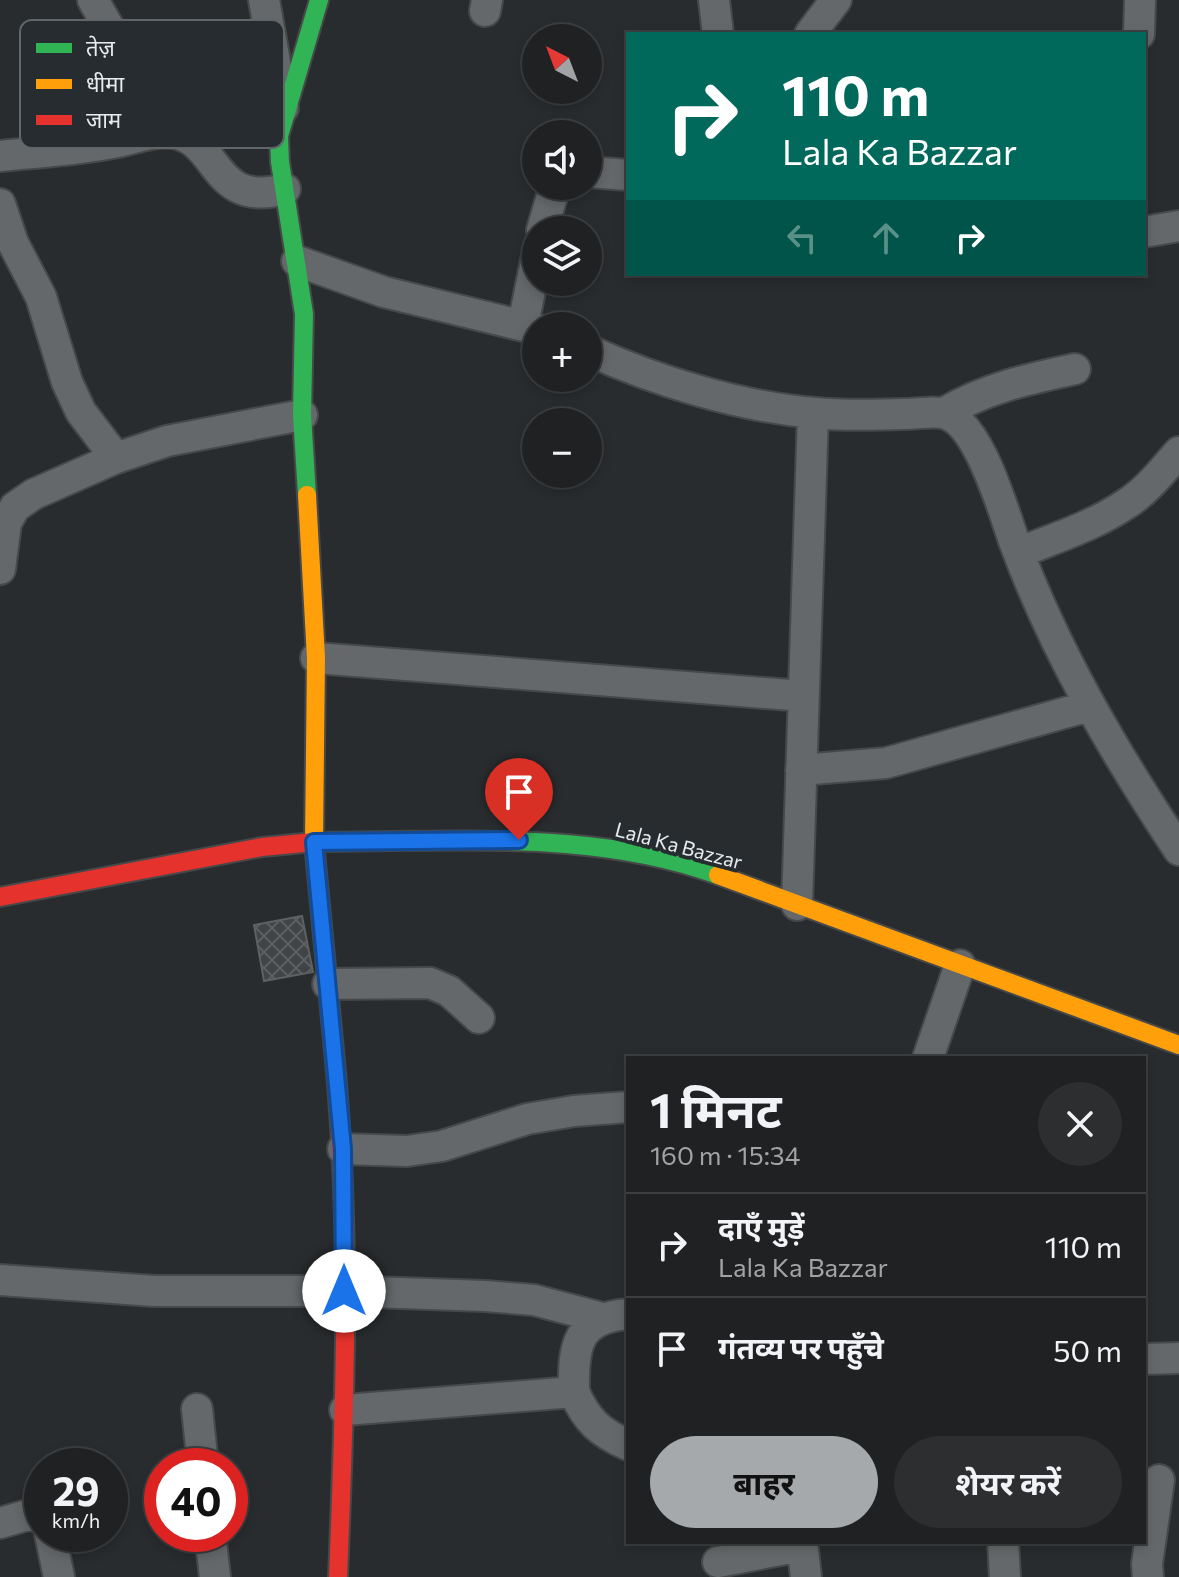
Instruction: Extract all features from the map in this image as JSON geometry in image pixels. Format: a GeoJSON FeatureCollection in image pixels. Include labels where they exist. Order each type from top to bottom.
{"type":"FeatureCollection","features":[{"type":"Feature","properties":{"kind":"street"},"geometry":{"type":"LineString","coordinates":[[93,0],[105,20]]}},
{"type":"Feature","properties":{"kind":"street"},"geometry":{"type":"LineString","coordinates":[[264,0],[267,20]]}},
{"type":"Feature","properties":{"kind":"street"},"geometry":{"type":"LineString","coordinates":[[284,116],[319,0]]}},
{"type":"Feature","properties":{"kind":"street"},"geometry":{"type":"LineString","coordinates":[[714,0],[718,32]]}},
{"type":"Feature","properties":{"kind":"street"},"geometry":{"type":"LineString","coordinates":[[812,32],[836,0]]}},
{"type":"Feature","properties":{"kind":"street"},"geometry":{"type":"LineString","coordinates":[[1139,32],[1140,0]]}},
{"type":"Feature","properties":{"kind":"street"},"geometry":{"type":"LineString","coordinates":[[0,156],[71,148]]}},
{"type":"Feature","properties":{"kind":"street"},"geometry":{"type":"LineString","coordinates":[[198,148],[227,180],[241,189],[255,193],[285,189]]}},
{"type":"Feature","properties":{"kind":"street"},"geometry":{"type":"LineString","coordinates":[[280,148],[304,314],[302,415],[316,658],[314,842],[343,1149],[345,1410],[338,1577]]}},
{"type":"Feature","properties":{"kind":"street"},"geometry":{"type":"LineString","coordinates":[[602,173],[626,175]]}},
{"type":"Feature","properties":{"kind":"street"},"geometry":{"type":"LineString","coordinates":[[0,204],[13,243],[41,297],[67,382],[81,412],[116,458]]}},
{"type":"Feature","properties":{"kind":"street"},"geometry":{"type":"LineString","coordinates":[[1146,232],[1179,226]]}},
{"type":"Feature","properties":{"kind":"street"},"geometry":{"type":"LineString","coordinates":[[297,261],[384,292],[522,325]]}},
{"type":"Feature","properties":{"kind":"street"},"geometry":{"type":"LineString","coordinates":[[602,356],[660,380],[747,401],[813,413],[861,415],[944,413],[970,397],[1006,384],[1075,369]]}},
{"type":"Feature","properties":{"kind":"street"},"geometry":{"type":"LineString","coordinates":[[797,905],[813,413]]}},
{"type":"Feature","properties":{"kind":"street"},"geometry":{"type":"LineString","coordinates":[[944,413],[977,444],[1041,608],[1089,706],[1179,850]]}},
{"type":"Feature","properties":{"kind":"street"},"geometry":{"type":"LineString","coordinates":[[0,569],[6,523],[15,507],[34,494],[116,458],[167,441],[302,415]]}},
{"type":"Feature","properties":{"kind":"street"},"geometry":{"type":"LineString","coordinates":[[1019,553],[1128,504],[1179,452]]}},
{"type":"Feature","properties":{"kind":"street"},"geometry":{"type":"LineString","coordinates":[[316,658],[803,696]]}},
{"type":"Feature","properties":{"kind":"street"},"geometry":{"type":"LineString","coordinates":[[801,770],[886,763],[1089,706]]}},
{"type":"Feature","properties":{"kind":"street","name":"Lala Ka Bazzar"},"geometry":{"type":"LineString","coordinates":[[0,897],[262,847],[314,842],[519,840],[623,849],[703,870],[1179,1045]]}},
{"type":"Feature","properties":{"kind":"street"},"geometry":{"type":"LineString","coordinates":[[929,1056],[960,965]]}},
{"type":"Feature","properties":{"kind":"street"},"geometry":{"type":"LineString","coordinates":[[328,984],[430,983],[449,991],[479,1018]]}},
{"type":"Feature","properties":{"kind":"street"},"geometry":{"type":"LineString","coordinates":[[343,1149],[407,1151],[442,1146],[527,1119],[626,1107]]}},
{"type":"Feature","properties":{"kind":"street"},"geometry":{"type":"LineString","coordinates":[[0,1280],[140,1290],[344,1291],[534,1300],[615,1316]]}},
{"type":"Feature","properties":{"kind":"street"},"geometry":{"type":"LineString","coordinates":[[615,1316],[585,1329],[577,1346],[574,1392],[584,1414],[599,1429],[626,1444]]}},
{"type":"Feature","properties":{"kind":"street"},"geometry":{"type":"LineString","coordinates":[[1146,1359],[1179,1358]]}},
{"type":"Feature","properties":{"kind":"street"},"geometry":{"type":"LineString","coordinates":[[345,1410],[574,1392]]}},
{"type":"Feature","properties":{"kind":"street"},"geometry":{"type":"LineString","coordinates":[[197,1409],[201,1448]]}},
{"type":"Feature","properties":{"kind":"street"},"geometry":{"type":"LineString","coordinates":[[1148,1577],[1147,1564],[1161,1480]]}},
{"type":"Feature","properties":{"kind":"street"},"geometry":{"type":"LineString","coordinates":[[0,1523],[24,1516]]}},
{"type":"Feature","properties":{"kind":"street"},"geometry":{"type":"LineString","coordinates":[[717,1560],[802,1544],[806,1577]]}},
{"type":"Feature","properties":{"kind":"street"},"geometry":{"type":"LineString","coordinates":[[1003,1544],[1005,1577]]}},
{"type":"Feature","properties":{"kind":"street"},"geometry":{"type":"LineString","coordinates":[[54,1552],[59,1577]]}},
{"type":"Feature","properties":{"kind":"street"},"geometry":{"type":"LineString","coordinates":[[212,1552],[215,1577]]}},
{"type":"Feature","properties":{"kind":"building"},"geometry":{"type":"Polygon","coordinates":[[[302,916],[313,972],[264,981],[254,925],[302,916]]]}},
{"type":"Feature","properties":{"kind":"traffic: fast"},"geometry":{"type":"LineString","coordinates":[[284,119],[319,0]]}},
{"type":"Feature","properties":{"kind":"traffic: fast"},"geometry":{"type":"LineString","coordinates":[[279,148],[304,314],[302,415],[307,495]]}},
{"type":"Feature","properties":{"kind":"traffic: fast"},"geometry":{"type":"LineString","coordinates":[[395,841],[518,841],[599,847],[679,863],[718,875]]}},
{"type":"Feature","properties":{"kind":"traffic: slow"},"geometry":{"type":"LineString","coordinates":[[307,495],[316,658],[314,842],[335,1061]]}},
{"type":"Feature","properties":{"kind":"traffic: slow"},"geometry":{"type":"LineString","coordinates":[[718,875],[1179,1045]]}},
{"type":"Feature","properties":{"kind":"traffic: jam"},"geometry":{"type":"LineString","coordinates":[[0,897],[262,847],[314,842],[395,841]]}},
{"type":"Feature","properties":{"kind":"traffic: jam"},"geometry":{"type":"LineString","coordinates":[[335,1061],[345,1254],[338,1577]]}},
{"type":"Feature","properties":{"kind":"route"},"geometry":{"type":"LineString","coordinates":[[344,1291],[343,1149],[314,842],[519,840]]}}]}
